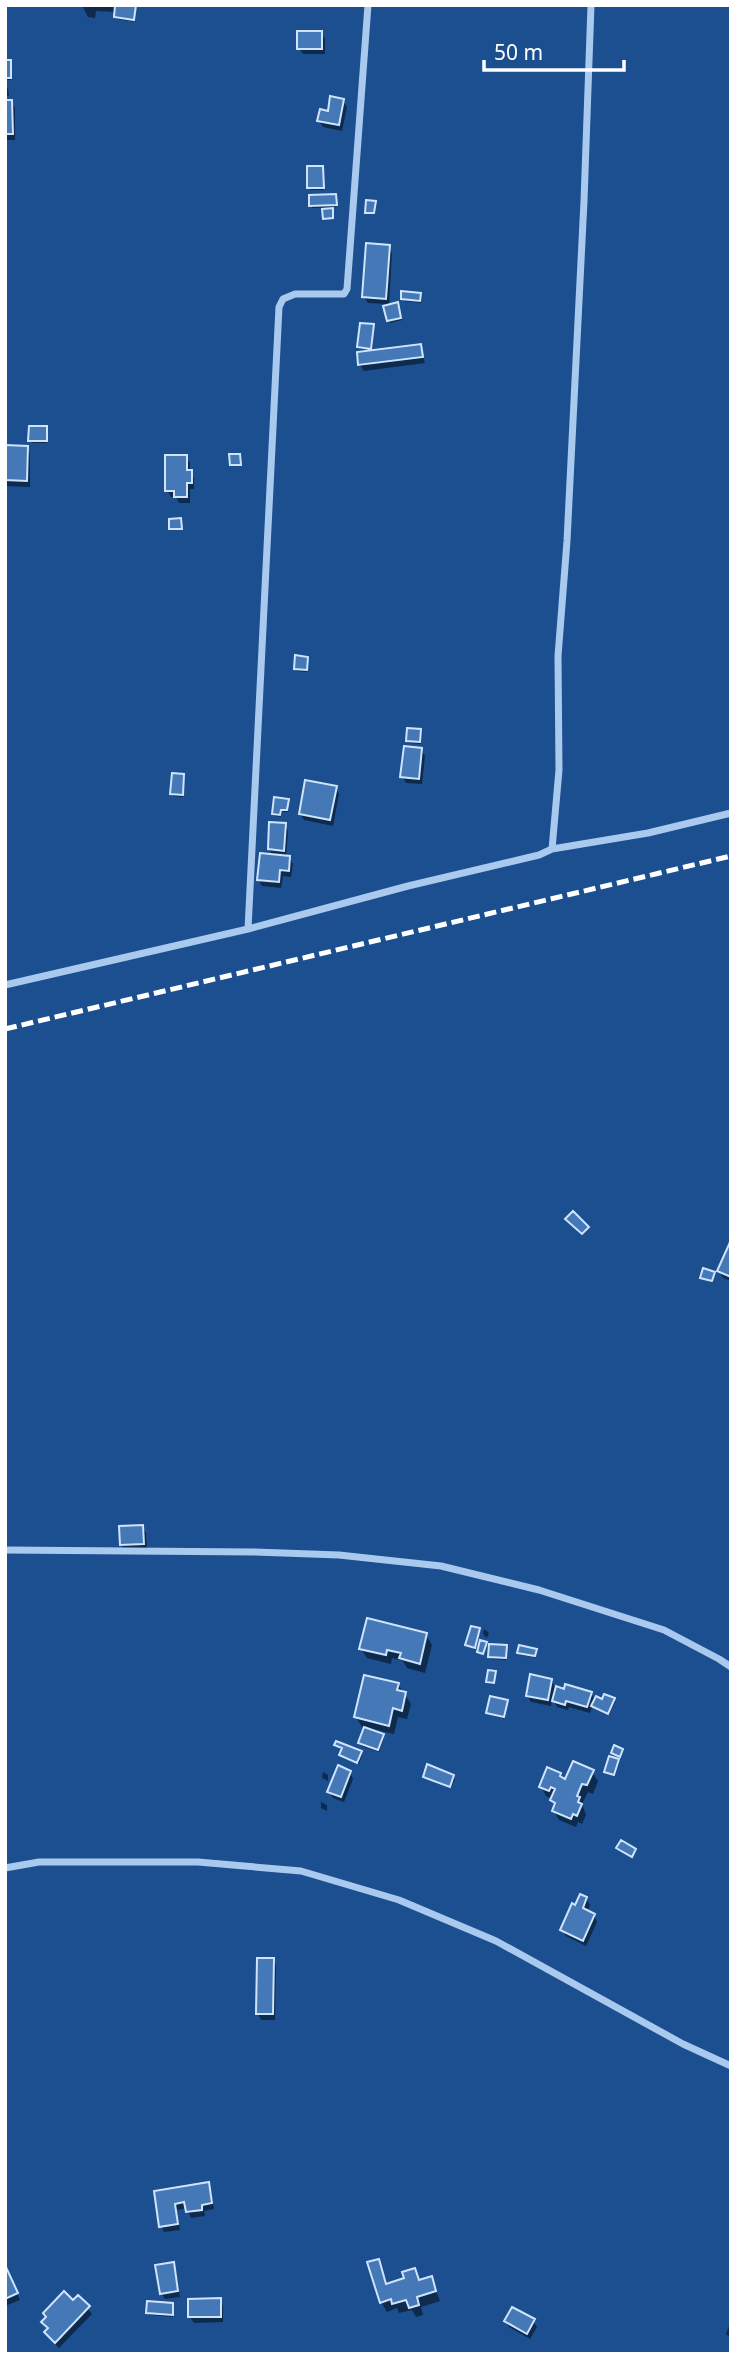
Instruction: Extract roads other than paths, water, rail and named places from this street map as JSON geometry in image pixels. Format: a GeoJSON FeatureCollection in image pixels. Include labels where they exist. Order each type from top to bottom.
{"type":"FeatureCollection","features":[{"type":"Feature","properties":{"kind":"street"},"geometry":{"type":"LineString","coordinates":[[248,929],[279,307],[283,299],[295,294],[344,294],[347,289],[368,5]]}},
{"type":"Feature","properties":{"kind":"street"},"geometry":{"type":"LineString","coordinates":[[552,849],[559,769],[558,656],[567,541],[591,5]]}},
{"type":"Feature","properties":{"kind":"street"},"geometry":{"type":"LineString","coordinates":[[5,985],[248,929],[408,886],[539,855],[552,849],[648,833],[731,813]]}},
{"type":"Feature","properties":{"kind":"street"},"geometry":{"type":"LineString","coordinates":[[5,1550],[340,1555],[441,1566],[539,1590],[664,1630],[731,1667]]}},
{"type":"Feature","properties":{"kind":"street"},"geometry":{"type":"LineString","coordinates":[[5,1868],[39,1862],[185,1862],[301,1871],[399,1900],[496,1941],[683,2044],[731,2066]]}},
{"type":"Feature","properties":{"kind":"railway"},"geometry":{"type":"LineString","coordinates":[[5,1029],[731,856]]}}]}
